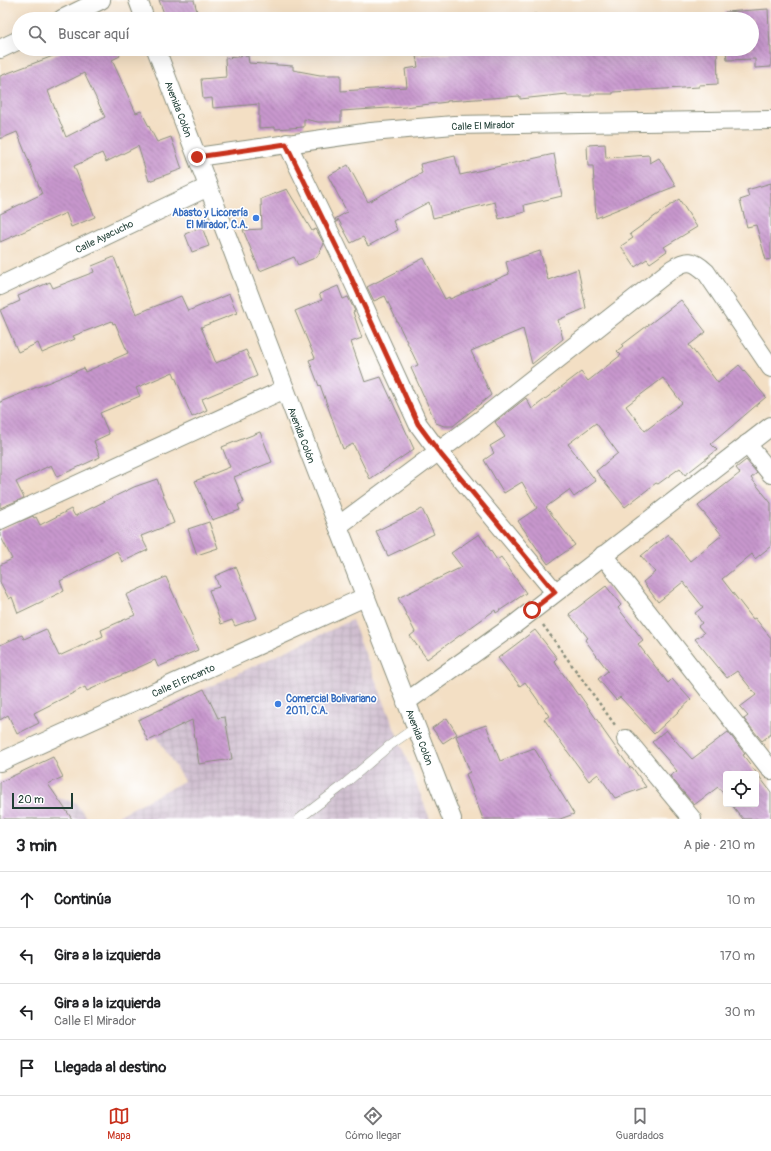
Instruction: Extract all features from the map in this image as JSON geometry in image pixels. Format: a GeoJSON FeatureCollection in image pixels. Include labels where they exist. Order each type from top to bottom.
{"type":"FeatureCollection","features":[{"type":"Feature","properties":{"kind":"street"},"geometry":{"type":"LineString","coordinates":[[76,12],[101,0]]}},
{"type":"Feature","properties":{"kind":"street"},"geometry":{"type":"LineString","coordinates":[[138,0],[142,12]]}},
{"type":"Feature","properties":{"kind":"street"},"geometry":{"type":"LineString","coordinates":[[0,49],[12,43]]}},
{"type":"Feature","properties":{"kind":"street","name":"Avenida Colón"},"geometry":{"type":"LineString","coordinates":[[159,56],[285,389],[452,819]]}},
{"type":"Feature","properties":{"kind":"street","name":"Calle El Mirador"},"geometry":{"type":"LineString","coordinates":[[197,157],[371,132],[454,125],[771,120]]}},
{"type":"Feature","properties":{"kind":"street"},"geometry":{"type":"LineString","coordinates":[[286,144],[344,262],[414,416],[424,433],[555,592]]}},
{"type":"Feature","properties":{"kind":"street","name":"Calle Ayacucho"},"geometry":{"type":"LineString","coordinates":[[0,286],[208,187]]}},
{"type":"Feature","properties":{"kind":"street"},"geometry":{"type":"LineString","coordinates":[[338,526],[478,422],[672,269],[686,262],[693,262],[706,272],[771,368]]}},
{"type":"Feature","properties":{"kind":"street"},"geometry":{"type":"LineString","coordinates":[[0,520],[285,389]]}},
{"type":"Feature","properties":{"kind":"street"},"geometry":{"type":"LineString","coordinates":[[406,702],[532,610],[771,426]]}},
{"type":"Feature","properties":{"kind":"street"},"geometry":{"type":"LineString","coordinates":[[747,444],[771,474]]}},
{"type":"Feature","properties":{"kind":"street"},"geometry":{"type":"LineString","coordinates":[[603,555],[771,770]]}},
{"type":"Feature","properties":{"kind":"street","name":"Calle El Encanto"},"geometry":{"type":"LineString","coordinates":[[0,762],[365,597]]}},
{"type":"Feature","properties":{"kind":"street"},"geometry":{"type":"LineString","coordinates":[[626,739],[692,819]]}},
{"type":"Feature","properties":{"kind":"lane"},"geometry":{"type":"LineString","coordinates":[[299,819],[341,787],[389,746],[416,727]]}},
{"type":"Feature","properties":{"kind":"path"},"geometry":{"type":"LineString","coordinates":[[532,610],[626,739]]}},
{"type":"Feature","properties":{"kind":"shaded area","name":"Comercial Bolivariano 2011, C.A."},"geometry":{"type":"Polygon","coordinates":[[[352,620],[430,819],[112,819],[184,781],[157,737],[148,741],[138,720],[352,620]]]}},
{"type":"Feature","properties":{"kind":"shaded area"},"geometry":{"type":"Polygon","coordinates":[[[58,798],[75,802],[88,819],[72,819],[58,798]]]}},
{"type":"Feature","properties":{"kind":"building"},"geometry":{"type":"Polygon","coordinates":[[[159,0],[194,0],[197,12],[163,12],[159,0]]]}},
{"type":"Feature","properties":{"kind":"building"},"geometry":{"type":"Polygon","coordinates":[[[768,9],[771,67],[755,68],[755,59],[727,60],[727,56],[759,56],[759,12],[725,12],[768,9]]]}},
{"type":"Feature","properties":{"kind":"building"},"geometry":{"type":"Polygon","coordinates":[[[53,56],[120,56],[112,60],[136,113],[141,111],[157,142],[171,137],[182,169],[149,181],[138,146],[106,162],[102,153],[74,166],[95,217],[71,227],[66,213],[0,242],[0,214],[42,194],[17,132],[0,139],[0,76],[53,56]],[[84,73],[48,91],[66,137],[105,117],[84,73]]]}},
{"type":"Feature","properties":{"kind":"building"},"geometry":{"type":"Polygon","coordinates":[[[248,56],[249,63],[293,66],[293,70],[320,75],[341,75],[341,91],[407,87],[405,69],[418,67],[416,56],[717,56],[718,84],[699,85],[699,87],[613,92],[613,94],[591,94],[591,96],[567,96],[567,94],[520,99],[520,96],[447,101],[405,107],[341,111],[341,122],[318,122],[304,119],[304,127],[275,129],[275,127],[259,128],[259,104],[213,108],[212,98],[203,99],[201,79],[226,77],[225,58],[248,56]]]}},
{"type":"Feature","properties":{"kind":"building"},"geometry":{"type":"Polygon","coordinates":[[[605,144],[606,158],[649,155],[650,163],[659,158],[676,186],[596,218],[593,166],[588,166],[587,145],[605,144]]]}},
{"type":"Feature","properties":{"kind":"building"},"geometry":{"type":"Polygon","coordinates":[[[554,154],[562,196],[524,205],[525,212],[499,219],[495,202],[433,218],[429,202],[393,221],[397,230],[368,246],[363,237],[351,243],[338,219],[337,222],[335,219],[347,212],[328,176],[348,165],[368,202],[422,173],[420,164],[455,156],[460,175],[554,154]]]}},
{"type":"Feature","properties":{"kind":"building"},"geometry":{"type":"Polygon","coordinates":[[[771,183],[771,259],[766,260],[756,225],[747,227],[740,200],[749,197],[747,190],[771,183]]]}},
{"type":"Feature","properties":{"kind":"building"},"geometry":{"type":"Polygon","coordinates":[[[287,189],[312,231],[316,229],[324,244],[317,257],[298,265],[294,257],[260,271],[243,230],[262,229],[261,199],[287,189]]]}},
{"type":"Feature","properties":{"kind":"building"},"geometry":{"type":"Polygon","coordinates":[[[679,199],[697,227],[664,247],[667,251],[650,263],[647,259],[635,267],[621,246],[633,238],[630,234],[679,199]]]}},
{"type":"Feature","properties":{"kind":"building"},"geometry":{"type":"Polygon","coordinates":[[[202,227],[209,246],[192,252],[185,234],[202,227]]]}},
{"type":"Feature","properties":{"kind":"building"},"geometry":{"type":"Polygon","coordinates":[[[540,251],[548,280],[578,269],[586,308],[558,320],[563,339],[532,364],[523,329],[471,351],[491,395],[453,426],[444,426],[436,423],[411,368],[418,365],[385,296],[374,301],[367,287],[424,258],[445,299],[449,297],[450,299],[509,274],[506,262],[540,251]]]}},
{"type":"Feature","properties":{"kind":"building"},"geometry":{"type":"Polygon","coordinates":[[[114,257],[136,314],[181,296],[188,311],[229,294],[237,313],[201,327],[216,363],[246,350],[257,376],[202,399],[207,410],[192,417],[173,372],[136,388],[140,396],[100,413],[109,434],[94,441],[100,457],[57,477],[51,465],[16,482],[24,498],[0,508],[0,402],[84,368],[85,372],[128,353],[115,323],[113,324],[112,321],[73,336],[75,339],[42,353],[38,343],[18,352],[0,310],[20,301],[18,296],[50,282],[53,288],[94,272],[92,266],[114,257]]]}},
{"type":"Feature","properties":{"kind":"building"},"geometry":{"type":"Polygon","coordinates":[[[338,286],[343,299],[348,297],[355,311],[353,312],[362,338],[351,342],[365,382],[381,377],[414,449],[370,479],[353,444],[343,449],[320,385],[319,386],[309,360],[315,358],[295,311],[322,300],[319,294],[338,286]]]}},
{"type":"Feature","properties":{"kind":"building"},"geometry":{"type":"Polygon","coordinates":[[[681,300],[706,332],[689,345],[718,383],[739,365],[766,397],[711,444],[717,450],[685,475],[680,468],[658,484],[656,483],[625,507],[596,471],[618,453],[596,423],[568,444],[596,481],[574,497],[569,490],[546,507],[575,545],[548,564],[518,521],[537,508],[522,482],[504,493],[484,460],[494,453],[490,446],[505,437],[495,422],[526,398],[532,409],[581,372],[588,381],[621,355],[617,351],[623,346],[622,345],[681,300]],[[663,378],[626,406],[645,431],[682,403],[663,378]]]}},
{"type":"Feature","properties":{"kind":"building"},"geometry":{"type":"Polygon","coordinates":[[[260,432],[272,462],[234,477],[244,502],[238,505],[240,510],[212,520],[195,481],[230,467],[222,447],[260,432]]]}},
{"type":"Feature","properties":{"kind":"building"},"geometry":{"type":"Polygon","coordinates":[[[746,460],[757,473],[751,478],[771,503],[771,546],[755,559],[752,554],[722,579],[753,619],[755,618],[771,638],[771,734],[762,741],[744,719],[748,716],[740,707],[756,695],[737,671],[727,678],[695,639],[704,633],[698,626],[702,623],[695,613],[703,607],[683,582],[658,602],[643,582],[655,572],[641,556],[668,534],[690,561],[722,535],[698,506],[740,473],[736,468],[746,460]]]}},
{"type":"Feature","properties":{"kind":"building"},"geometry":{"type":"Polygon","coordinates":[[[157,479],[174,523],[141,536],[148,550],[122,562],[117,551],[60,581],[64,591],[18,613],[12,597],[9,599],[0,582],[0,565],[12,559],[0,535],[0,530],[33,516],[34,518],[36,517],[40,525],[71,509],[75,516],[134,487],[157,479]]]}},
{"type":"Feature","properties":{"kind":"building"},"geometry":{"type":"Polygon","coordinates":[[[422,509],[434,534],[388,556],[376,531],[422,509]]]}},
{"type":"Feature","properties":{"kind":"building"},"geometry":{"type":"Polygon","coordinates":[[[209,522],[218,548],[197,555],[188,529],[209,522]]]}},
{"type":"Feature","properties":{"kind":"building"},"geometry":{"type":"Polygon","coordinates":[[[479,534],[497,560],[501,557],[526,593],[496,613],[495,610],[427,659],[410,636],[415,632],[398,598],[462,567],[451,553],[479,534]]]}},
{"type":"Feature","properties":{"kind":"building"},"geometry":{"type":"Polygon","coordinates":[[[236,567],[257,618],[235,626],[232,620],[221,624],[209,590],[219,587],[215,576],[236,567]]]}},
{"type":"Feature","properties":{"kind":"building"},"geometry":{"type":"Polygon","coordinates":[[[166,577],[198,650],[158,667],[155,660],[87,691],[85,687],[34,713],[39,723],[17,734],[8,715],[0,720],[0,645],[22,635],[24,639],[46,629],[59,656],[103,636],[101,630],[135,615],[126,595],[166,577]]]}},
{"type":"Feature","properties":{"kind":"building"},"geometry":{"type":"Polygon","coordinates":[[[606,586],[621,605],[618,608],[643,640],[638,644],[668,683],[672,679],[691,700],[654,734],[620,697],[616,700],[598,679],[608,671],[585,640],[588,638],[569,614],[606,586]]]}},
{"type":"Feature","properties":{"kind":"building"},"geometry":{"type":"Polygon","coordinates":[[[535,630],[557,658],[554,661],[578,695],[579,694],[630,768],[632,767],[646,787],[615,798],[598,774],[589,781],[544,719],[549,716],[525,682],[520,686],[498,658],[535,630]]]}},
{"type":"Feature","properties":{"kind":"building"},"geometry":{"type":"Polygon","coordinates":[[[204,689],[218,718],[225,717],[232,759],[199,764],[192,720],[148,741],[138,720],[204,689]]]}},
{"type":"Feature","properties":{"kind":"building"},"geometry":{"type":"Polygon","coordinates":[[[447,718],[457,734],[443,743],[432,728],[447,718]]]}},
{"type":"Feature","properties":{"kind":"building"},"geometry":{"type":"Polygon","coordinates":[[[486,725],[500,761],[534,748],[574,814],[560,819],[483,819],[466,774],[470,772],[456,736],[486,725]]]}},
{"type":"Feature","properties":{"kind":"building"},"geometry":{"type":"Polygon","coordinates":[[[666,730],[692,759],[728,732],[745,754],[743,755],[755,771],[723,771],[723,793],[718,787],[694,805],[670,776],[677,771],[652,742],[666,730]]]}},
{"type":"Feature","properties":{"kind":"building"},"geometry":{"type":"Polygon","coordinates":[[[53,757],[63,777],[48,784],[72,819],[0,819],[0,782],[53,757]]]}},
{"type":"Feature","properties":{"kind":"building"},"geometry":{"type":"Polygon","coordinates":[[[759,776],[771,792],[771,819],[743,819],[733,807],[759,807],[759,776]]]}},
{"type":"Feature","properties":{"kind":"place","name":"Abasto y Licorería El Mirador, C.A."},"geometry":{"type":"Point","coordinates":[256,218]}},
{"type":"Feature","properties":{"kind":"place","name":"Comercial Bolivariano 2011, C.A."},"geometry":{"type":"Point","coordinates":[278,704]}},
{"type":"Feature","properties":{"kind":"route"},"geometry":{"type":"LineString","coordinates":[[197,157],[286,144],[344,262],[418,424],[438,451],[555,592],[532,610]]}}]}
